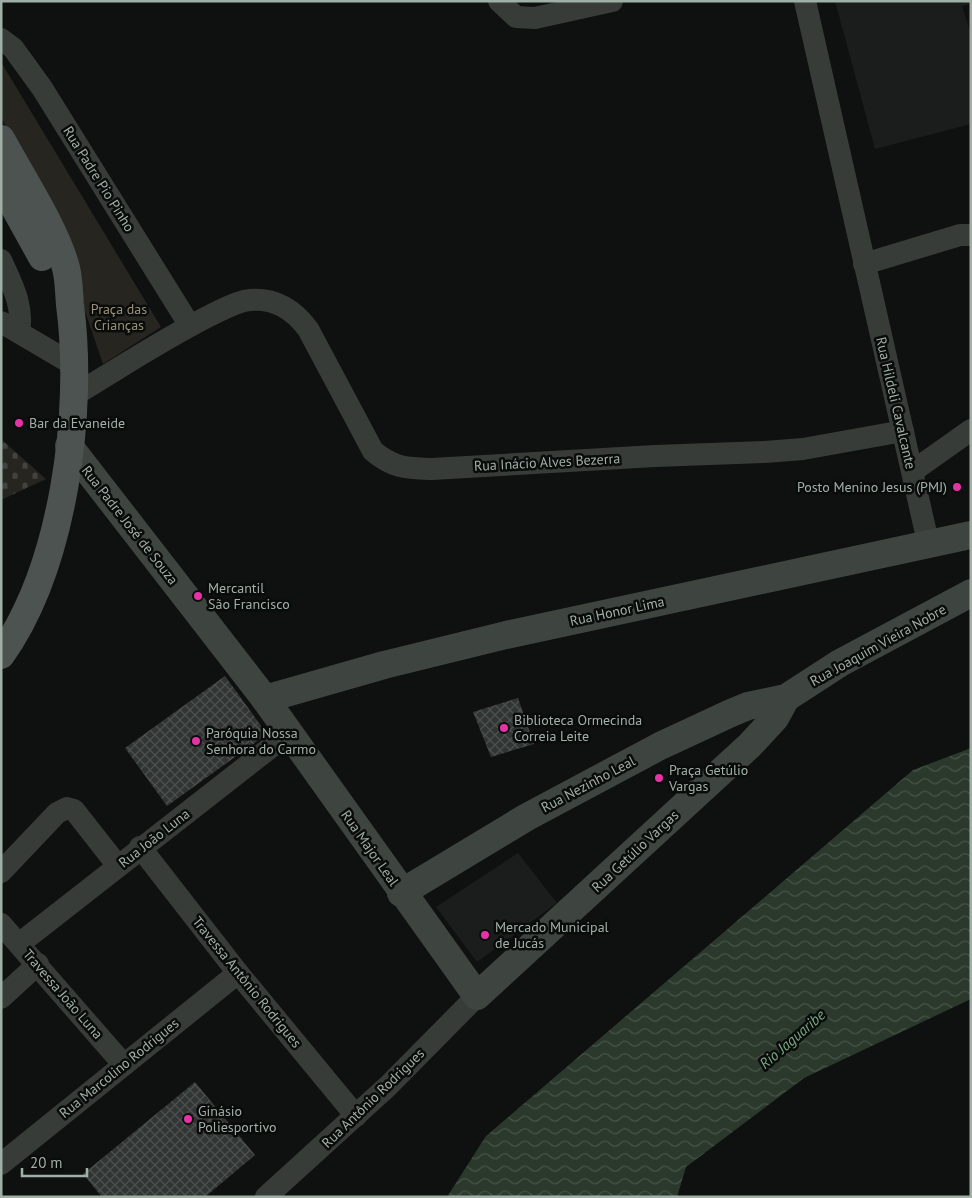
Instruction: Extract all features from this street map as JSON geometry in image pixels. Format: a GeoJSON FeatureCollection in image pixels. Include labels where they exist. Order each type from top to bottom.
{"type":"FeatureCollection","features":[{"type":"Feature","properties":{"kind":"main road"},"geometry":{"type":"LineString","coordinates":[[1,139],[66,266],[74,365],[69,446],[59,517],[49,556],[30,607],[1,655]]}},
{"type":"Feature","properties":{"kind":"main road"},"geometry":{"type":"LineString","coordinates":[[1,183],[51,272],[58,283],[68,292]]}},
{"type":"Feature","properties":{"kind":"main road","name":"Rua Padre José de Souza"},"geometry":{"type":"LineString","coordinates":[[69,446],[265,699]]}},
{"type":"Feature","properties":{"kind":"main road","name":"Rua Honor Lima"},"geometry":{"type":"LineString","coordinates":[[265,699],[384,665],[506,635],[928,542],[971,535]]}},
{"type":"Feature","properties":{"kind":"main road","name":"Rua Joaquim Vieira Nobre"},"geometry":{"type":"LineString","coordinates":[[786,698],[840,662],[971,593]]}},
{"type":"Feature","properties":{"kind":"main road","name":"Rua Nezinho Leal"},"geometry":{"type":"LineString","coordinates":[[401,893],[527,817],[660,746],[748,706],[786,698]]}},
{"type":"Feature","properties":{"kind":"main road","name":"Rua Getúlio Vargas"},"geometry":{"type":"LineString","coordinates":[[477,996],[750,745],[775,718],[786,698]]}},
{"type":"Feature","properties":{"kind":"main road","name":"Rua Major Leal"},"geometry":{"type":"LineString","coordinates":[[265,699],[401,893],[477,996]]}},
{"type":"Feature","properties":{"kind":"street"},"geometry":{"type":"LineString","coordinates":[[499,1],[516,17],[536,18],[612,1]]}},
{"type":"Feature","properties":{"kind":"street","name":"Rua Hildeli Cavalcante"},"geometry":{"type":"LineString","coordinates":[[805,1],[928,542]]}},
{"type":"Feature","properties":{"kind":"street","name":"Rua Padre Pio Pinho"},"geometry":{"type":"LineString","coordinates":[[1,39],[13,48],[42,88],[190,326]]}},
{"type":"Feature","properties":{"kind":"street"},"geometry":{"type":"LineString","coordinates":[[864,264],[960,235],[971,235]]}},
{"type":"Feature","properties":{"kind":"street"},"geometry":{"type":"LineString","coordinates":[[1,260],[19,304],[21,315],[10,326],[74,365]]}},
{"type":"Feature","properties":{"kind":"street","name":"Rua Inácio Alves Bezerra"},"geometry":{"type":"LineString","coordinates":[[190,326],[248,300],[266,300],[278,303],[298,315],[308,329],[373,451],[386,462],[402,468],[432,469],[654,456],[765,452],[803,448],[903,431]]}},
{"type":"Feature","properties":{"kind":"street"},"geometry":{"type":"LineString","coordinates":[[73,396],[190,326]]}},
{"type":"Feature","properties":{"kind":"street"},"geometry":{"type":"LineString","coordinates":[[913,471],[971,430]]}},
{"type":"Feature","properties":{"kind":"street","name":"Rua João Luna"},"geometry":{"type":"LineString","coordinates":[[19,944],[289,733]]}},
{"type":"Feature","properties":{"kind":"street"},"geometry":{"type":"LineString","coordinates":[[1,872],[57,814],[67,808],[74,810],[118,866]]}},
{"type":"Feature","properties":{"kind":"street","name":"Travessa Antônio Rodrigues"},"geometry":{"type":"LineString","coordinates":[[140,848],[238,973],[356,1116]]}},
{"type":"Feature","properties":{"kind":"street","name":"Travessa João Luna"},"geometry":{"type":"LineString","coordinates":[[1,924],[38,964],[124,1065]]}},
{"type":"Feature","properties":{"kind":"street"},"geometry":{"type":"LineString","coordinates":[[1,998],[38,964]]}},
{"type":"Feature","properties":{"kind":"street","name":"Rua Marcolino Rodrigues"},"geometry":{"type":"LineString","coordinates":[[1,1164],[238,973]]}},
{"type":"Feature","properties":{"kind":"street","name":"Rua Antônio Rodrigues"},"geometry":{"type":"LineString","coordinates":[[266,1197],[356,1116],[477,996]]}},
{"type":"Feature","properties":{"kind":"shaded area"},"geometry":{"type":"Polygon","coordinates":[[[835,1],[971,1],[971,4],[962,6],[971,34],[971,124],[875,149],[835,1]]]}},
{"type":"Feature","properties":{"kind":"shaded area","name":"Mercado Municipal de Jucás"},"geometry":{"type":"Polygon","coordinates":[[[518,853],[557,903],[477,962],[436,907],[518,853]]]}},
{"type":"Feature","properties":{"kind":"green space","name":"Praça das Crianças"},"geometry":{"type":"Polygon","coordinates":[[[1,62],[161,327],[103,364],[54,220],[1,117],[1,62]]]}},
{"type":"Feature","properties":{"kind":"green space"},"geometry":{"type":"Polygon","coordinates":[[[1,439],[46,479],[1,500],[1,439]]]}},
{"type":"Feature","properties":{"kind":"water","name":"Rio Jaguaribe"},"geometry":{"type":"Polygon","coordinates":[[[971,748],[971,999],[804,1078],[686,1167],[677,1197],[447,1197],[486,1136],[913,770],[971,748]]]}},
{"type":"Feature","properties":{"kind":"building","name":"Paróquia Nossa Senhora do Carmo"},"geometry":{"type":"Polygon","coordinates":[[[225,676],[267,734],[167,806],[125,748],[225,676]]]}},
{"type":"Feature","properties":{"kind":"building","name":"Biblioteca Ormecinda Correia Leite"},"geometry":{"type":"Polygon","coordinates":[[[518,698],[534,744],[491,757],[473,712],[518,698]]]}},
{"type":"Feature","properties":{"kind":"building","name":"Ginásio Poliesportivo"},"geometry":{"type":"Polygon","coordinates":[[[195,1082],[255,1155],[205,1197],[102,1197],[83,1174],[195,1082]]]}},
{"type":"Feature","properties":{"kind":"place","name":"Bar da Evaneide"},"geometry":{"type":"Point","coordinates":[19,423]}},
{"type":"Feature","properties":{"kind":"place","name":"Posto Menino Jesus (PMJ)"},"geometry":{"type":"Point","coordinates":[957,487]}},
{"type":"Feature","properties":{"kind":"place","name":"Mercantil São Francisco"},"geometry":{"type":"Point","coordinates":[198,596]}},
{"type":"Feature","properties":{"kind":"place","name":"Biblioteca Ormecinda Correia Leite"},"geometry":{"type":"Point","coordinates":[504,728]}},
{"type":"Feature","properties":{"kind":"place","name":"Paróquia Nossa Senhora do Carmo"},"geometry":{"type":"Point","coordinates":[196,741]}},
{"type":"Feature","properties":{"kind":"place","name":"Praça Getúlio Vargas"},"geometry":{"type":"Point","coordinates":[659,778]}},
{"type":"Feature","properties":{"kind":"place","name":"Mercado Municipal de Jucás"},"geometry":{"type":"Point","coordinates":[485,935]}},
{"type":"Feature","properties":{"kind":"place","name":"Ginásio Poliesportivo"},"geometry":{"type":"Point","coordinates":[188,1119]}}]}
